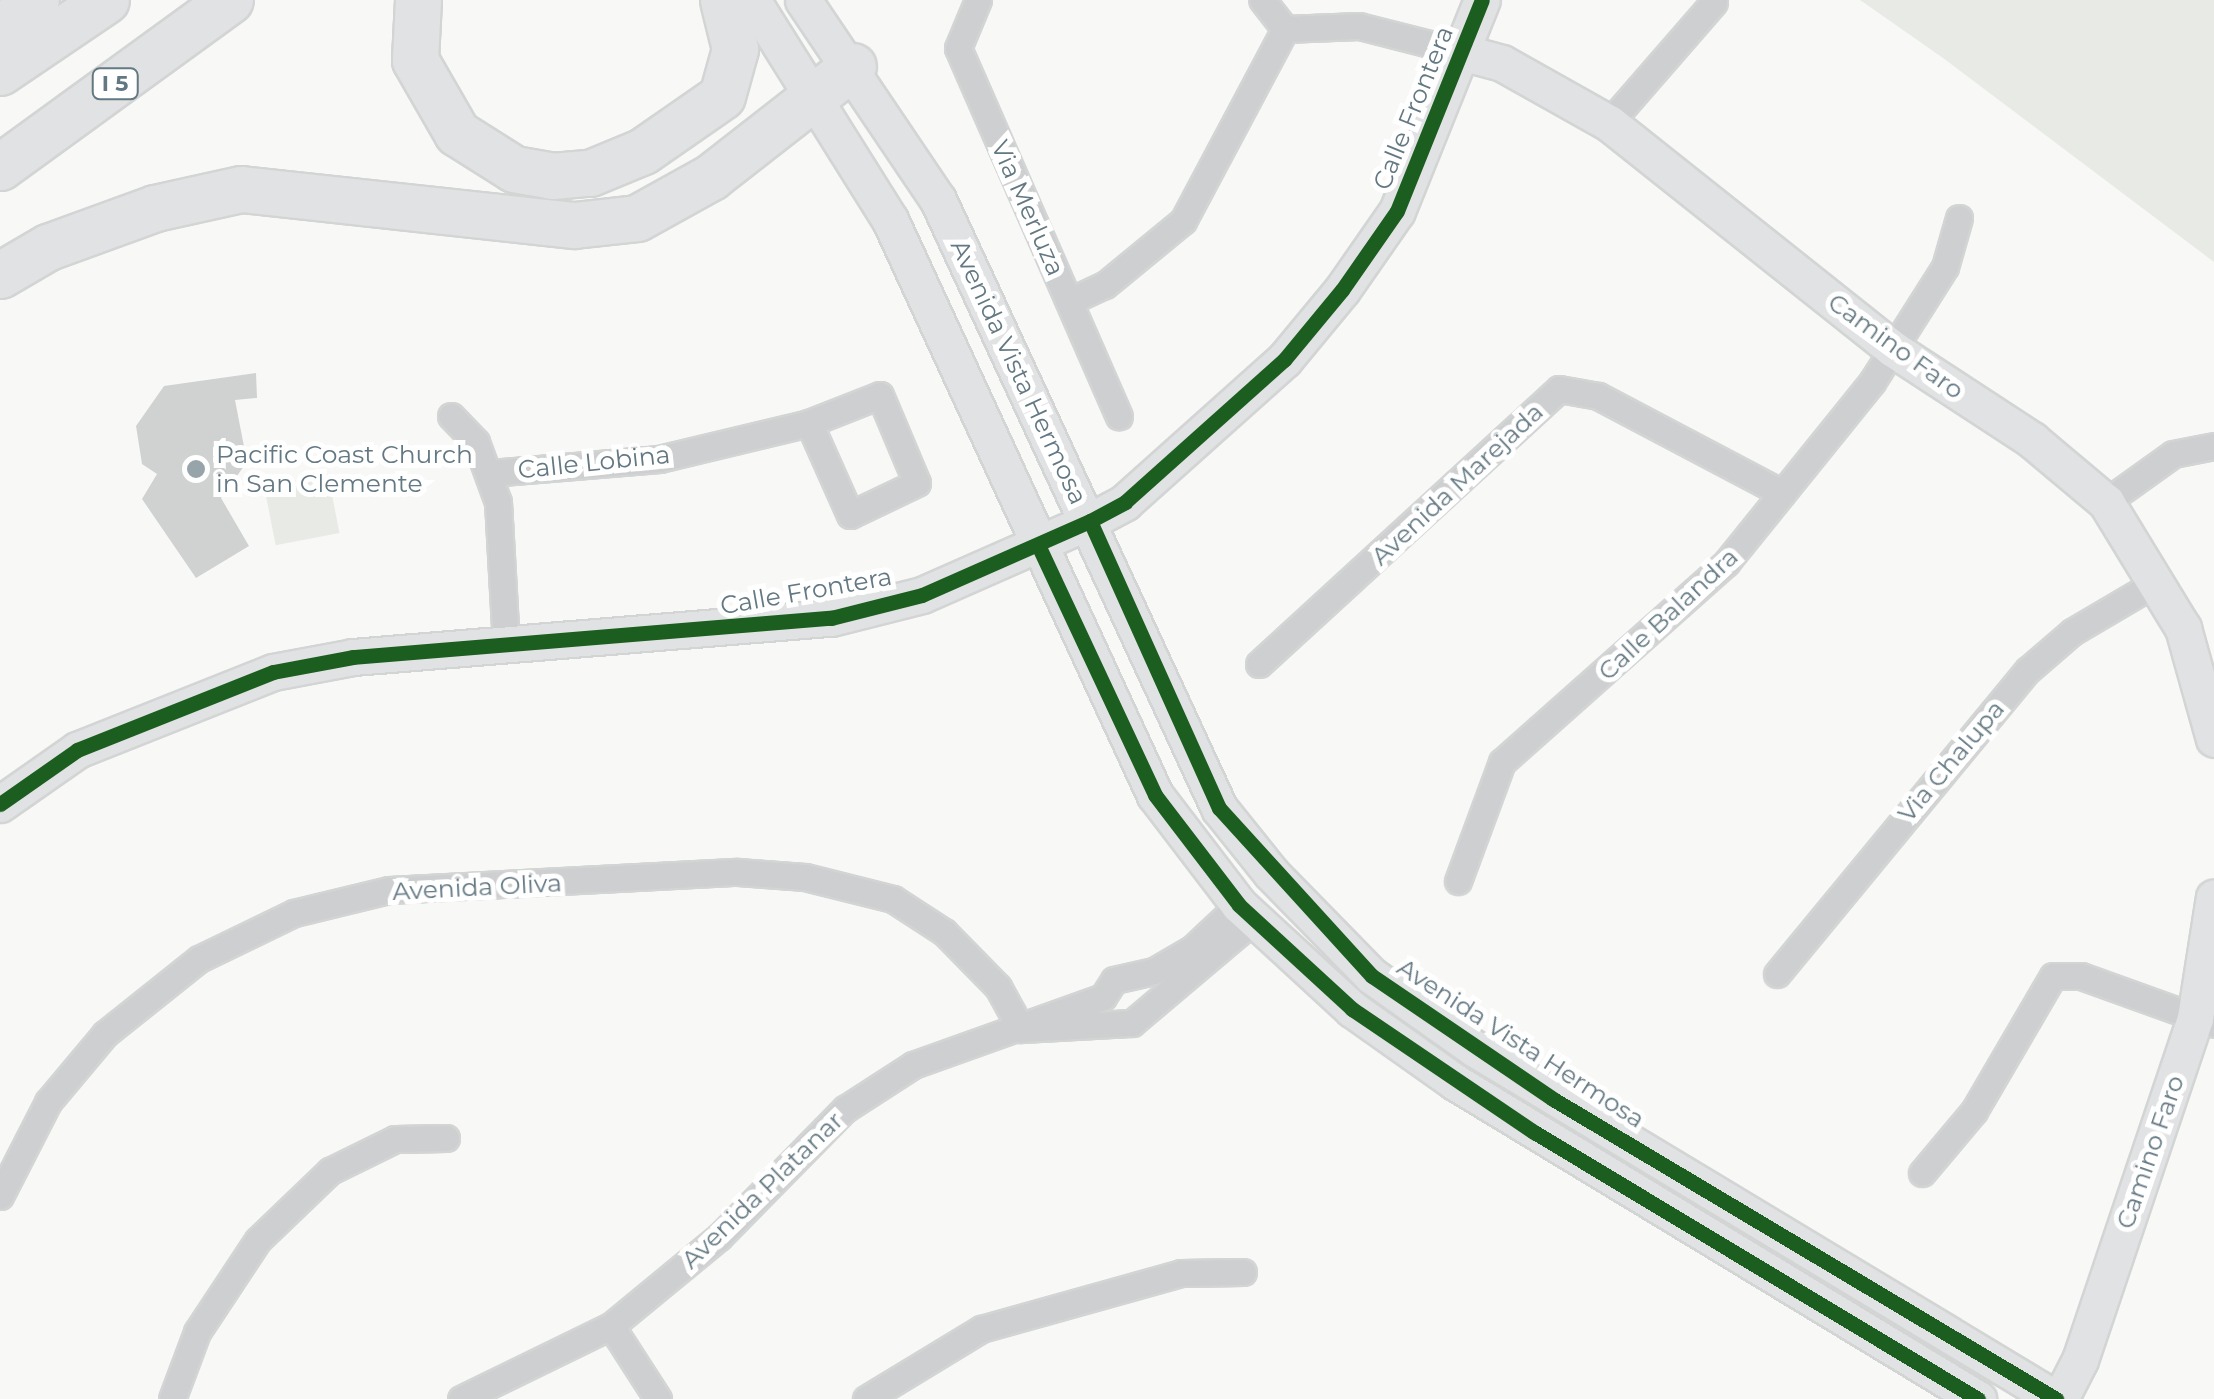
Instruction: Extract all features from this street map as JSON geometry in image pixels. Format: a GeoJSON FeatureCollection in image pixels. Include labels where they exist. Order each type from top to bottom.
{"type":"FeatureCollection","features":[{"type":"Feature","properties":{"kind":"highway"},"geometry":{"type":"LineString","coordinates":[[0,28],[36,0]]}},
{"type":"Feature","properties":{"kind":"highway"},"geometry":{"type":"LineString","coordinates":[[0,72],[106,0]]}},
{"type":"Feature","properties":{"kind":"highway","name":"I 5"},"geometry":{"type":"LineString","coordinates":[[0,167],[230,0]]}},
{"type":"Feature","properties":{"kind":"highway"},"geometry":{"type":"LineString","coordinates":[[418,0],[415,60],[457,133],[514,169],[552,176],[590,174],[643,151],[715,103],[734,66],[723,0]]}},
{"type":"Feature","properties":{"kind":"highway"},"geometry":{"type":"LineString","coordinates":[[0,275],[48,246],[155,208],[242,189],[574,225],[638,218],[711,177],[853,66]]}},
{"type":"Feature","properties":{"kind":"main road"},"geometry":{"type":"LineString","coordinates":[[752,0],[890,220],[1155,795],[1247,912],[1352,1010],[1455,1082],[1978,1399]]}},
{"type":"Feature","properties":{"kind":"main road","name":"Avenida Vista Hermosa"},"geometry":{"type":"LineString","coordinates":[[803,0],[853,66],[938,200],[1219,808],[1372,976],[1553,1099],[2058,1399]]}},
{"type":"Feature","properties":{"kind":"main road","name":"Calle Frontera"},"geometry":{"type":"LineString","coordinates":[[0,804],[77,750],[272,672],[506,644],[831,618],[922,596],[1090,522],[1125,502],[1284,360],[1342,290],[1397,212],[1465,53],[1482,0]]}},
{"type":"Feature","properties":{"kind":"main road","name":"Camino Faro"},"geometry":{"type":"LineString","coordinates":[[1465,53],[1502,63],[1609,123],[1893,350],[2032,440],[2106,502],[2182,628],[2214,739]]}},
{"type":"Feature","properties":{"kind":"main road","name":"Camino Faro"},"geometry":{"type":"LineString","coordinates":[[2058,1399],[2080,1360],[2205,1021],[2214,896]]}},
{"type":"Feature","properties":{"kind":"street"},"geometry":{"type":"LineString","coordinates":[[1262,0],[1285,29]]}},
{"type":"Feature","properties":{"kind":"street","name":"Via Merluza"},"geometry":{"type":"LineString","coordinates":[[971,2],[958,48],[1119,416]]}},
{"type":"Feature","properties":{"kind":"street"},"geometry":{"type":"LineString","coordinates":[[1609,123],[1714,2]]}},
{"type":"Feature","properties":{"kind":"street"},"geometry":{"type":"LineString","coordinates":[[1285,29],[1360,26],[1465,53]]}},
{"type":"Feature","properties":{"kind":"street"},"geometry":{"type":"LineString","coordinates":[[1070,301],[1104,285],[1184,221],[1285,29]]}},
{"type":"Feature","properties":{"kind":"street","name":"Calle Balandra"},"geometry":{"type":"LineString","coordinates":[[1458,881],[1502,762],[1678,610],[1782,493],[1893,350],[1944,267],[1959,218]]}},
{"type":"Feature","properties":{"kind":"street","name":"Avenida Marejada"},"geometry":{"type":"LineString","coordinates":[[1259,664],[1560,389],[1598,396],[1782,493]]}},
{"type":"Feature","properties":{"kind":"street","name":"Calle Lobina"},"geometry":{"type":"LineString","coordinates":[[452,416],[490,474],[659,459],[809,423],[880,395],[917,483],[850,515],[809,423]]}},
{"type":"Feature","properties":{"kind":"street"},"geometry":{"type":"LineString","coordinates":[[2106,502],[2173,454],[2214,446]]}},
{"type":"Feature","properties":{"kind":"street"},"geometry":{"type":"LineString","coordinates":[[490,474],[506,644]]}},
{"type":"Feature","properties":{"kind":"street","name":"Via Chalupa"},"geometry":{"type":"LineString","coordinates":[[1777,974],[2028,670],[2072,632],[2157,582]]}},
{"type":"Feature","properties":{"kind":"street","name":"Avenida Oliva"},"geometry":{"type":"LineString","coordinates":[[0,1196],[48,1102],[94,1048],[199,959],[294,913],[388,890],[738,872],[805,877],[894,899],[944,932],[998,987],[1021,1029]]}},
{"type":"Feature","properties":{"kind":"street","name":"Avenida Platanar"},"geometry":{"type":"LineString","coordinates":[[461,1399],[611,1326],[719,1237],[845,1109],[913,1065],[1021,1029],[1067,1032],[1107,1008],[1114,980],[1134,979],[1192,949],[1247,912]]}},
{"type":"Feature","properties":{"kind":"street","name":"Avenida Platanar"},"geometry":{"type":"LineString","coordinates":[[1107,1008],[1132,1022],[1148,1005],[1171,995],[1247,912]]}},
{"type":"Feature","properties":{"kind":"street"},"geometry":{"type":"LineString","coordinates":[[1922,1172],[1974,1111],[2053,976],[2081,976],[2205,1021]]}},
{"type":"Feature","properties":{"kind":"street"},"geometry":{"type":"LineString","coordinates":[[1134,979],[1148,1005]]}},
{"type":"Feature","properties":{"kind":"street"},"geometry":{"type":"LineString","coordinates":[[172,1399],[197,1332],[258,1240],[330,1171],[396,1140],[446,1138]]}},
{"type":"Feature","properties":{"kind":"street"},"geometry":{"type":"LineString","coordinates":[[866,1399],[981,1329],[1181,1273],[1243,1272]]}},
{"type":"Feature","properties":{"kind":"street"},"geometry":{"type":"LineString","coordinates":[[611,1326],[658,1399]]}},
{"type":"Feature","properties":{"kind":"shaded area"},"geometry":{"type":"Polygon","coordinates":[[[1860,0],[2214,0],[2214,262],[1943,58],[1860,0]]]}},
{"type":"Feature","properties":{"kind":"shaded area"},"geometry":{"type":"Polygon","coordinates":[[[328,474],[339,533],[276,545],[264,486],[328,474]]]}},
{"type":"Feature","properties":{"kind":"building","name":"Pacific Coast Church in San Clemente"},"geometry":{"type":"Polygon","coordinates":[[[256,373],[257,398],[235,400],[247,462],[221,498],[249,546],[196,578],[142,499],[157,474],[142,464],[136,426],[164,386],[256,373]]]}},
{"type":"Feature","properties":{"kind":"cycle path"},"geometry":{"type":"LineString","coordinates":[[0,804],[77,750],[273,672],[353,657],[831,618],[922,595],[1090,521],[1125,502],[1284,360],[1342,290],[1397,211],[1482,0]]}},
{"type":"Feature","properties":{"kind":"cycle path"},"geometry":{"type":"LineString","coordinates":[[1090,521],[1219,808],[1372,976],[1553,1099],[2056,1399]]}},
{"type":"Feature","properties":{"kind":"cycle path"},"geometry":{"type":"LineString","coordinates":[[1038,545],[1155,795],[1239,905],[1352,1009],[1534,1132],[1978,1399]]}},
{"type":"Feature","properties":{"kind":"place","name":"Pacific Coast Church in San Clemente"},"geometry":{"type":"Point","coordinates":[196,469]}}]}
